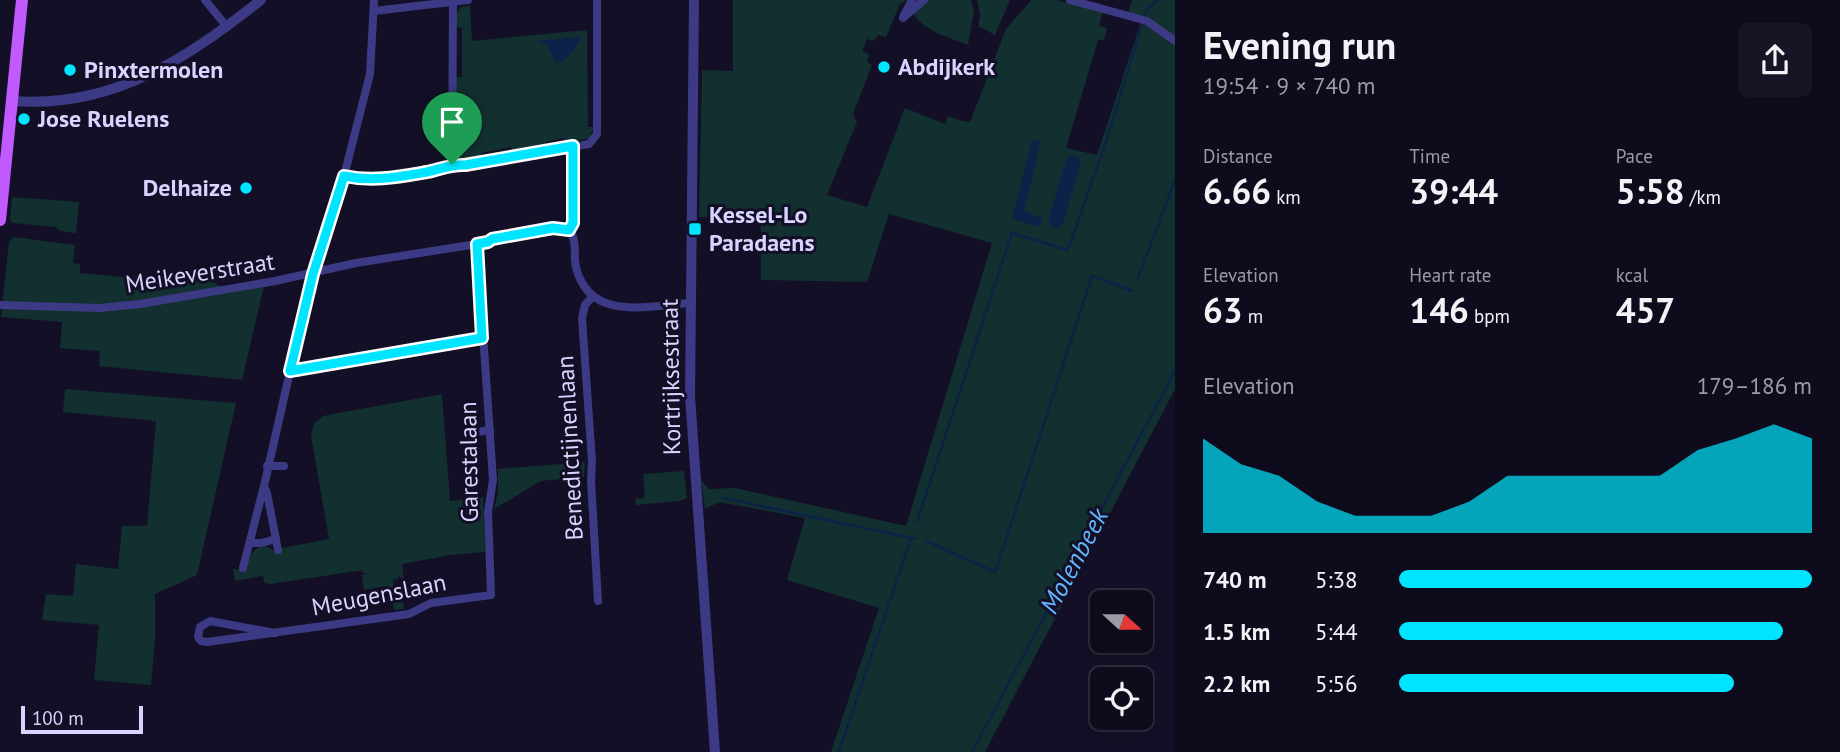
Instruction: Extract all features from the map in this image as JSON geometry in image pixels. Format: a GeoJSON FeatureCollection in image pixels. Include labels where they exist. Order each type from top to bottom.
{"type":"FeatureCollection","features":[{"type":"Feature","properties":{"kind":"main road"},"geometry":{"type":"LineString","coordinates":[[0,220],[5,124],[12,101],[22,0]]}},
{"type":"Feature","properties":{"kind":"street"},"geometry":{"type":"LineString","coordinates":[[205,0],[227,27]]}},
{"type":"Feature","properties":{"kind":"street"},"geometry":{"type":"LineString","coordinates":[[12,101],[67,101],[106,90],[179,60],[261,0]]}},
{"type":"Feature","properties":{"kind":"street"},"geometry":{"type":"LineString","coordinates":[[243,568],[313,274],[344,176],[370,74],[374,0]]}},
{"type":"Feature","properties":{"kind":"street"},"geometry":{"type":"LineString","coordinates":[[374,10],[468,0]]}},
{"type":"Feature","properties":{"kind":"street"},"geometry":{"type":"LineString","coordinates":[[344,176],[380,180],[431,171],[452,164],[465,165],[589,144],[597,134],[597,0]]}},
{"type":"Feature","properties":{"kind":"street","name":"Kortrijksestraat"},"geometry":{"type":"LineString","coordinates":[[694,0],[690,396],[715,752]]}},
{"type":"Feature","properties":{"kind":"street"},"geometry":{"type":"LineString","coordinates":[[912,0],[903,18],[924,0]]}},
{"type":"Feature","properties":{"kind":"street"},"geometry":{"type":"LineString","coordinates":[[1070,0],[1147,21],[1175,41]]}},
{"type":"Feature","properties":{"kind":"street"},"geometry":{"type":"LineString","coordinates":[[452,164],[453,2]]}},
{"type":"Feature","properties":{"kind":"street"},"geometry":{"type":"LineString","coordinates":[[573,146],[573,223],[569,230],[573,235],[578,274],[593,296],[620,307],[689,303]]}},
{"type":"Feature","properties":{"kind":"street","name":"Meikeverstraat"},"geometry":{"type":"LineString","coordinates":[[0,304],[99,308],[140,304],[553,228],[569,230]]}},
{"type":"Feature","properties":{"kind":"street","name":"Garestalaan"},"geometry":{"type":"LineString","coordinates":[[477,244],[493,480],[488,512],[491,595]]}},
{"type":"Feature","properties":{"kind":"street","name":"Benedictijnenlaan"},"geometry":{"type":"LineString","coordinates":[[593,296],[585,305],[582,318],[598,601]]}},
{"type":"Feature","properties":{"kind":"street"},"geometry":{"type":"LineString","coordinates":[[290,371],[482,338]]}},
{"type":"Feature","properties":{"kind":"street"},"geometry":{"type":"LineString","coordinates":[[476,432],[490,430]]}},
{"type":"Feature","properties":{"kind":"street"},"geometry":{"type":"LineString","coordinates":[[267,466],[284,466]]}},
{"type":"Feature","properties":{"kind":"street"},"geometry":{"type":"LineString","coordinates":[[264,486],[278,551]]}},
{"type":"Feature","properties":{"kind":"street"},"geometry":{"type":"LineString","coordinates":[[250,542],[261,543],[276,539]]}},
{"type":"Feature","properties":{"kind":"street","name":"Meugenslaan"},"geometry":{"type":"LineString","coordinates":[[275,633],[210,621],[199,629],[198,638],[201,641],[223,639],[275,633],[409,614],[431,603],[491,595]]}},
{"type":"Feature","properties":{"kind":"street"},"geometry":{"type":"LineString","coordinates":[[223,639],[226,624]]}},
{"type":"Feature","properties":{"kind":"green space"},"geometry":{"type":"Polygon","coordinates":[[[733,0],[907,0],[900,4],[886,37],[878,35],[874,41],[867,39],[862,51],[869,54],[867,62],[872,65],[853,114],[857,122],[827,195],[867,207],[905,108],[945,124],[948,116],[970,122],[1006,29],[1031,0],[1057,0],[1103,12],[1099,26],[1107,28],[1104,40],[1098,40],[1066,148],[1097,155],[1141,22],[1175,45],[1175,389],[985,752],[831,752],[879,608],[787,580],[805,518],[719,502],[705,509],[701,480],[709,489],[735,488],[906,526],[992,243],[889,214],[867,282],[761,280],[761,218],[699,217],[702,70],[733,71],[733,0]]]}},
{"type":"Feature","properties":{"kind":"green space"},"geometry":{"type":"Polygon","coordinates":[[[927,0],[971,0],[974,10],[968,45],[922,24],[913,12],[927,0]]]}},
{"type":"Feature","properties":{"kind":"green space"},"geometry":{"type":"Polygon","coordinates":[[[977,0],[1010,0],[995,35],[978,26],[980,15],[977,0]]]}},
{"type":"Feature","properties":{"kind":"green space"},"geometry":{"type":"Polygon","coordinates":[[[1132,0],[1175,0],[1175,38],[1128,13],[1132,0]]]}},
{"type":"Feature","properties":{"kind":"green space"},"geometry":{"type":"Polygon","coordinates":[[[470,5],[472,41],[587,30],[588,127],[594,127],[589,138],[565,144],[564,138],[546,142],[546,147],[513,154],[511,147],[481,153],[482,159],[463,161],[457,158],[455,140],[461,140],[461,117],[455,116],[455,77],[462,77],[462,28],[456,27],[456,14],[461,7],[470,5]]]}},
{"type":"Feature","properties":{"kind":"green space"},"geometry":{"type":"Polygon","coordinates":[[[12,197],[79,202],[76,233],[60,231],[55,227],[13,223],[10,220],[12,197]]]}},
{"type":"Feature","properties":{"kind":"green space"},"geometry":{"type":"Polygon","coordinates":[[[13,237],[75,245],[73,263],[80,264],[80,273],[177,282],[178,275],[186,276],[186,269],[220,286],[264,286],[242,380],[99,366],[100,351],[60,348],[62,322],[1,317],[9,242],[13,237]]]}},
{"type":"Feature","properties":{"kind":"green space"},"geometry":{"type":"Polygon","coordinates":[[[65,389],[236,403],[197,575],[155,594],[151,685],[94,680],[99,625],[42,620],[46,594],[73,596],[76,564],[118,569],[122,526],[147,526],[156,421],[63,412],[65,389]]]}},
{"type":"Feature","properties":{"kind":"green space"},"geometry":{"type":"Polygon","coordinates":[[[442,394],[450,501],[483,497],[485,552],[402,564],[404,580],[398,576],[398,579],[393,580],[394,601],[403,600],[404,609],[394,610],[390,588],[386,586],[364,590],[362,575],[368,573],[362,573],[363,570],[271,584],[264,583],[263,576],[235,581],[233,569],[247,570],[252,554],[264,545],[277,552],[282,548],[329,539],[311,436],[314,424],[323,416],[442,394]]]}},
{"type":"Feature","properties":{"kind":"green space"},"geometry":{"type":"Polygon","coordinates":[[[585,462],[584,477],[541,481],[494,509],[498,493],[498,469],[585,462]]]}},
{"type":"Feature","properties":{"kind":"green space"},"geometry":{"type":"Polygon","coordinates":[[[684,471],[687,498],[636,505],[635,499],[645,498],[643,474],[684,471]]]}},
{"type":"Feature","properties":{"kind":"water"},"geometry":{"type":"Polygon","coordinates":[[[582,37],[573,51],[561,62],[555,62],[546,44],[536,41],[582,37]]]}},
{"type":"Feature","properties":{"kind":"water"},"geometry":{"type":"Polygon","coordinates":[[[1032,140],[1040,144],[1024,211],[1041,218],[1042,223],[1038,227],[1014,219],[1013,215],[1032,140]]]}},
{"type":"Feature","properties":{"kind":"water"},"geometry":{"type":"Polygon","coordinates":[[[1070,155],[1078,157],[1081,163],[1062,226],[1057,229],[1049,225],[1049,218],[1070,155]]]}},
{"type":"Feature","properties":{"kind":"waterway"},"geometry":{"type":"LineString","coordinates":[[1144,17],[1146,10],[1158,0]]}},
{"type":"Feature","properties":{"kind":"waterway"},"geometry":{"type":"LineString","coordinates":[[917,522],[1012,233],[1068,250],[1107,139],[1142,25]]}},
{"type":"Feature","properties":{"kind":"waterway"},"geometry":{"type":"LineString","coordinates":[[1138,278],[1175,180]]}},
{"type":"Feature","properties":{"kind":"waterway"},"geometry":{"type":"LineString","coordinates":[[998,564],[1092,276],[1133,291]]}},
{"type":"Feature","properties":{"kind":"waterway","name":"Molenbeek"},"geometry":{"type":"LineString","coordinates":[[972,752],[1175,371]]}},
{"type":"Feature","properties":{"kind":"waterway"},"geometry":{"type":"LineString","coordinates":[[724,498],[916,539]]}},
{"type":"Feature","properties":{"kind":"waterway"},"geometry":{"type":"LineString","coordinates":[[839,752],[911,538]]}},
{"type":"Feature","properties":{"kind":"waterway"},"geometry":{"type":"LineString","coordinates":[[926,541],[995,572],[997,567]]}},
{"type":"Feature","properties":{"kind":"place","name":"Abdijkerk"},"geometry":{"type":"Point","coordinates":[884,67]}},
{"type":"Feature","properties":{"kind":"place","name":"Pinxtermolen"},"geometry":{"type":"Point","coordinates":[70,70]}},
{"type":"Feature","properties":{"kind":"place","name":"Jose Ruelens"},"geometry":{"type":"Point","coordinates":[24,119]}},
{"type":"Feature","properties":{"kind":"place","name":"Delhaize"},"geometry":{"type":"Point","coordinates":[246,188]}},
{"type":"Feature","properties":{"kind":"place","name":"Kessel-Lo Paradaens"},"geometry":{"type":"Point","coordinates":[695,229]}},
{"type":"Feature","properties":{"kind":"route"},"geometry":{"type":"LineString","coordinates":[[573,146],[573,223],[569,230],[553,228],[477,244],[482,338],[290,371],[313,274],[344,176],[380,180],[431,171],[452,164],[465,165],[573,146]]}}]}
